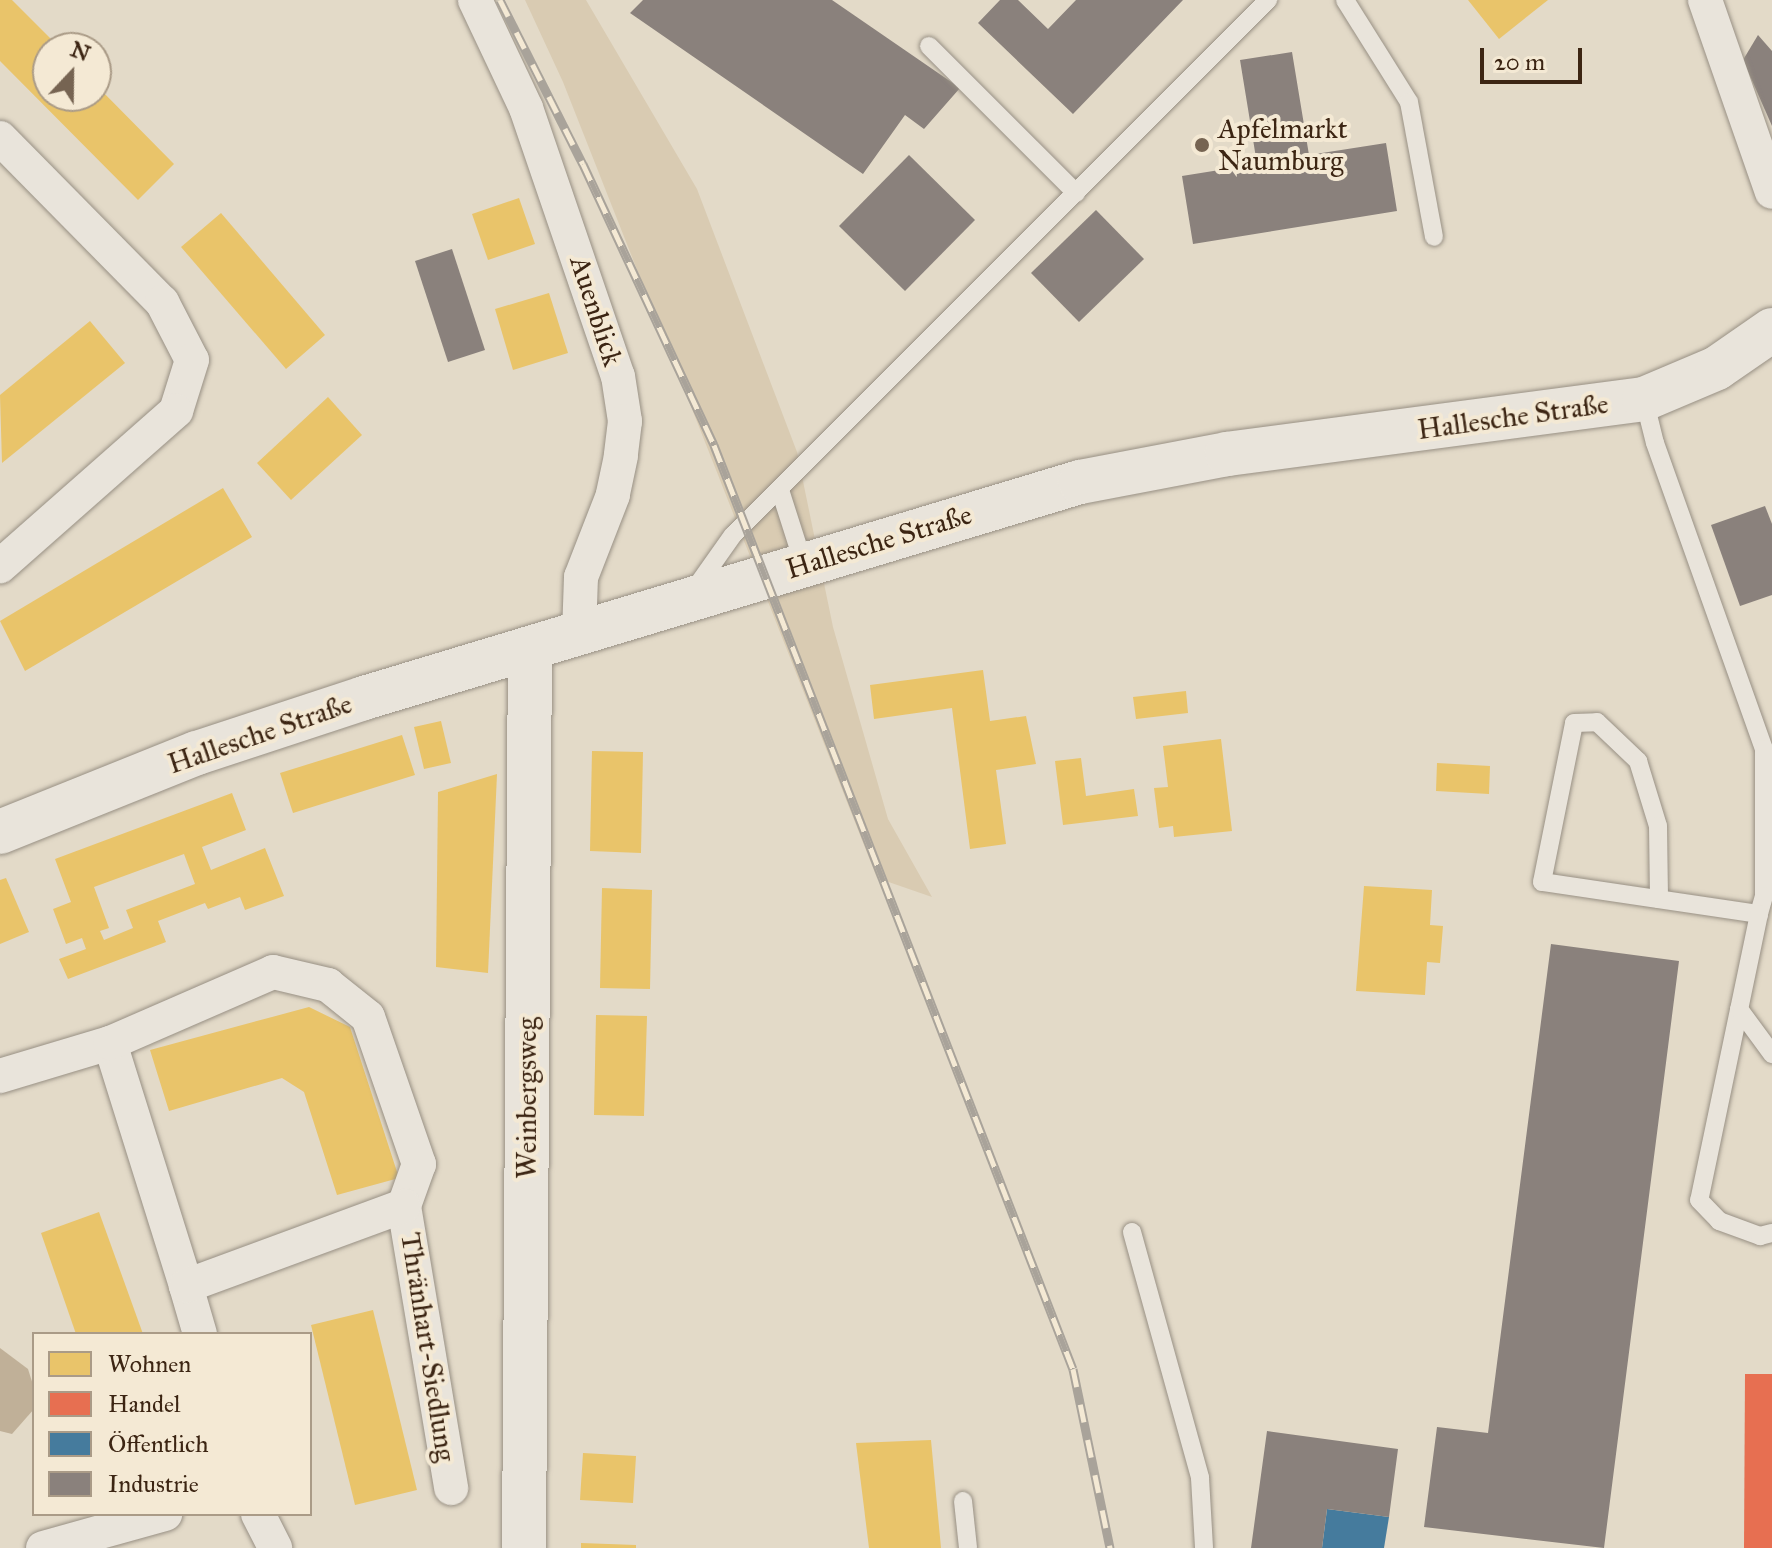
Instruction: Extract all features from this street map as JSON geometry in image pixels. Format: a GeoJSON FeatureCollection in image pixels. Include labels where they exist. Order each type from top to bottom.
{"type":"FeatureCollection","features":[{"type":"Feature","properties":{"kind":"main road","name":"Hallesche Straße"},"geometry":{"type":"LineString","coordinates":[[0,832],[197,753],[1080,482],[1156,465],[1644,399],[1717,368],[1772,330]]}},
{"type":"Feature","properties":{"kind":"main road","name":"Weinbergsweg"},"geometry":{"type":"LineString","coordinates":[[524,1548],[530,649]]}},
{"type":"Feature","properties":{"kind":"street","name":"Auenblick"},"geometry":{"type":"LineString","coordinates":[[475,0],[526,108],[603,325],[623,406],[625,421],[613,495],[581,577],[579,634]]}},
{"type":"Feature","properties":{"kind":"street"},"geometry":{"type":"LineString","coordinates":[[1705,0],[1772,192]]}},
{"type":"Feature","properties":{"kind":"street"},"geometry":{"type":"LineString","coordinates":[[0,138],[162,302],[192,360],[176,411],[0,566]]}},
{"type":"Feature","properties":{"kind":"street","name":"Thränhart-Siedlung"},"geometry":{"type":"LineString","coordinates":[[0,1076],[110,1043],[273,972],[328,985],[368,1017],[419,1164],[404,1206],[451,1488]]}},
{"type":"Feature","properties":{"kind":"street"},"geometry":{"type":"LineString","coordinates":[[110,1043],[199,1332]]}},
{"type":"Feature","properties":{"kind":"street","name":"Thränhart-Siedlung"},"geometry":{"type":"LineString","coordinates":[[186,1286],[404,1206]]}},
{"type":"Feature","properties":{"kind":"street"},"geometry":{"type":"LineString","coordinates":[[43,1548],[158,1516]]}},
{"type":"Feature","properties":{"kind":"street"},"geometry":{"type":"LineString","coordinates":[[259,1516],[275,1548]]}},
{"type":"Feature","properties":{"kind":"lane"},"geometry":{"type":"LineString","coordinates":[[685,602],[733,535],[1268,0]]}},
{"type":"Feature","properties":{"kind":"lane"},"geometry":{"type":"LineString","coordinates":[[1345,0],[1409,102],[1434,237]]}},
{"type":"Feature","properties":{"kind":"lane"},"geometry":{"type":"LineString","coordinates":[[929,46],[1076,193]]}},
{"type":"Feature","properties":{"kind":"lane"},"geometry":{"type":"LineString","coordinates":[[1644,399],[1655,443],[1768,748],[1764,896],[1699,1200],[1719,1221],[1760,1236],[1772,1233]]}},
{"type":"Feature","properties":{"kind":"lane"},"geometry":{"type":"LineString","coordinates":[[780,490],[804,565]]}},
{"type":"Feature","properties":{"kind":"lane"},"geometry":{"type":"LineString","coordinates":[[1659,899],[1658,826],[1638,761],[1597,722],[1574,723],[1542,882],[1759,914]]}},
{"type":"Feature","properties":{"kind":"lane"},"geometry":{"type":"LineString","coordinates":[[1739,1009],[1772,1054]]}},
{"type":"Feature","properties":{"kind":"lane"},"geometry":{"type":"LineString","coordinates":[[1132,1232],[1200,1478],[1204,1548]]}},
{"type":"Feature","properties":{"kind":"lane"},"geometry":{"type":"LineString","coordinates":[[963,1501],[968,1548]]}},
{"type":"Feature","properties":{"kind":"shaded area"},"geometry":{"type":"Polygon","coordinates":[[[525,0],[586,0],[697,189],[797,452],[833,627],[888,819],[932,897],[877,878],[563,82],[525,0]]]}},
{"type":"Feature","properties":{"kind":"shaded area"},"geometry":{"type":"Polygon","coordinates":[[[0,1348],[28,1369],[32,1382],[32,1411],[12,1434],[0,1431],[0,1348]]]}},
{"type":"Feature","properties":{"kind":"building: Wohnen"},"geometry":{"type":"Polygon","coordinates":[[[0,0],[12,0],[44,32],[32,32],[32,93],[0,61],[0,0]]]}},
{"type":"Feature","properties":{"kind":"building: Wohnen"},"geometry":{"type":"Polygon","coordinates":[[[1468,0],[1548,0],[1499,39],[1468,0]]]}},
{"type":"Feature","properties":{"kind":"building: Wohnen"},"geometry":{"type":"Polygon","coordinates":[[[112,101],[174,164],[138,200],[51,112],[112,112],[112,101]]]}},
{"type":"Feature","properties":{"kind":"building: Wohnen"},"geometry":{"type":"Polygon","coordinates":[[[519,198],[535,244],[488,260],[472,214],[519,198]]]}},
{"type":"Feature","properties":{"kind":"building: Wohnen"},"geometry":{"type":"Polygon","coordinates":[[[221,213],[325,335],[286,369],[181,247],[221,213]]]}},
{"type":"Feature","properties":{"kind":"building: Wohnen"},"geometry":{"type":"Polygon","coordinates":[[[549,293],[568,353],[513,370],[495,309],[549,293]]]}},
{"type":"Feature","properties":{"kind":"building: Wohnen"},"geometry":{"type":"Polygon","coordinates":[[[90,321],[125,363],[2,463],[0,395],[90,321]]]}},
{"type":"Feature","properties":{"kind":"building: Wohnen"},"geometry":{"type":"Polygon","coordinates":[[[328,397],[362,435],[291,500],[257,463],[328,397]]]}},
{"type":"Feature","properties":{"kind":"building: Wohnen"},"geometry":{"type":"Polygon","coordinates":[[[223,488],[252,537],[25,671],[0,621],[223,488]]]}},
{"type":"Feature","properties":{"kind":"building: Wohnen"},"geometry":{"type":"Polygon","coordinates":[[[983,670],[990,721],[1026,716],[1036,764],[996,770],[1006,844],[970,849],[952,708],[874,719],[870,685],[983,670]]]}},
{"type":"Feature","properties":{"kind":"building: Wohnen"},"geometry":{"type":"Polygon","coordinates":[[[1186,691],[1188,713],[1136,719],[1133,697],[1186,691]]]}},
{"type":"Feature","properties":{"kind":"building: Wohnen"},"geometry":{"type":"Polygon","coordinates":[[[441,721],[451,763],[424,769],[414,727],[441,721]]]}},
{"type":"Feature","properties":{"kind":"building: Wohnen"},"geometry":{"type":"Polygon","coordinates":[[[402,735],[415,775],[293,813],[280,773],[402,735]]]}},
{"type":"Feature","properties":{"kind":"building: Wohnen"},"geometry":{"type":"Polygon","coordinates":[[[1221,739],[1232,831],[1174,837],[1173,826],[1159,828],[1154,788],[1168,787],[1163,746],[1221,739]]]}},
{"type":"Feature","properties":{"kind":"building: Wohnen"},"geometry":{"type":"Polygon","coordinates":[[[592,751],[643,752],[641,853],[590,851],[592,751]]]}},
{"type":"Feature","properties":{"kind":"building: Wohnen"},"geometry":{"type":"Polygon","coordinates":[[[1081,758],[1086,796],[1134,789],[1138,816],[1063,825],[1055,761],[1081,758]]]}},
{"type":"Feature","properties":{"kind":"building: Wohnen"},"geometry":{"type":"Polygon","coordinates":[[[1437,763],[1490,766],[1489,794],[1436,791],[1437,763]]]}},
{"type":"Feature","properties":{"kind":"building: Wohnen"},"geometry":{"type":"Polygon","coordinates":[[[497,774],[488,973],[436,967],[438,792],[497,774]]]}},
{"type":"Feature","properties":{"kind":"building: Wohnen"},"geometry":{"type":"Polygon","coordinates":[[[232,793],[246,830],[202,847],[211,870],[265,848],[284,896],[245,910],[240,897],[208,909],[205,903],[158,921],[166,942],[68,979],[59,959],[86,949],[82,938],[66,944],[53,909],[71,902],[55,859],[232,793]],[[184,854],[94,887],[109,928],[100,931],[104,940],[133,928],[126,910],[195,884],[184,854]]]}},
{"type":"Feature","properties":{"kind":"building: Wohnen"},"geometry":{"type":"Polygon","coordinates":[[[6,878],[29,932],[0,944],[0,880],[6,878]]]}},
{"type":"Feature","properties":{"kind":"building: Wohnen"},"geometry":{"type":"Polygon","coordinates":[[[1364,886],[1432,890],[1430,925],[1443,926],[1440,963],[1427,962],[1425,995],[1356,991],[1364,886]]]}},
{"type":"Feature","properties":{"kind":"building: Wohnen"},"geometry":{"type":"Polygon","coordinates":[[[602,888],[652,890],[650,989],[600,988],[602,888]]]}},
{"type":"Feature","properties":{"kind":"building: Wohnen"},"geometry":{"type":"Polygon","coordinates":[[[309,1007],[350,1027],[399,1178],[337,1195],[304,1092],[282,1078],[169,1111],[150,1050],[309,1007]]]}},
{"type":"Feature","properties":{"kind":"building: Wohnen"},"geometry":{"type":"Polygon","coordinates":[[[596,1015],[647,1016],[644,1116],[594,1115],[596,1015]]]}},
{"type":"Feature","properties":{"kind":"building: Wohnen"},"geometry":{"type":"Polygon","coordinates":[[[99,1212],[142,1332],[75,1332],[41,1233],[99,1212]]]}},
{"type":"Feature","properties":{"kind":"building: Wohnen"},"geometry":{"type":"Polygon","coordinates":[[[373,1310],[417,1490],[355,1505],[311,1325],[373,1310]]]}},
{"type":"Feature","properties":{"kind":"building: Wohnen"},"geometry":{"type":"Polygon","coordinates":[[[931,1440],[941,1548],[869,1548],[856,1443],[931,1440]]]}},
{"type":"Feature","properties":{"kind":"building: Wohnen"},"geometry":{"type":"Polygon","coordinates":[[[583,1453],[636,1456],[633,1503],[580,1500],[583,1453]]]}},
{"type":"Feature","properties":{"kind":"building: Wohnen"},"geometry":{"type":"Polygon","coordinates":[[[581,1543],[636,1545],[636,1548],[581,1548],[581,1543]]]}},
{"type":"Feature","properties":{"kind":"building: Handel"},"geometry":{"type":"Polygon","coordinates":[[[1745,1374],[1772,1374],[1772,1548],[1744,1548],[1745,1374]]]}},
{"type":"Feature","properties":{"kind":"building: Öffentlich"},"geometry":{"type":"Polygon","coordinates":[[[1327,1509],[1389,1517],[1384,1548],[1322,1548],[1327,1509]]]}},
{"type":"Feature","properties":{"kind":"building: Industrie"},"geometry":{"type":"Polygon","coordinates":[[[643,0],[832,0],[960,88],[924,129],[905,115],[863,174],[630,13],[643,0]]]}},
{"type":"Feature","properties":{"kind":"building: Industrie"},"geometry":{"type":"Polygon","coordinates":[[[1000,0],[1018,0],[1048,29],[1076,0],[1183,0],[1073,114],[978,23],[1000,0]]]}},
{"type":"Feature","properties":{"kind":"building: Industrie"},"geometry":{"type":"Polygon","coordinates":[[[1758,35],[1772,51],[1772,126],[1743,60],[1758,35]]]}},
{"type":"Feature","properties":{"kind":"building: Industrie"},"geometry":{"type":"Polygon","coordinates":[[[1292,52],[1309,155],[1386,143],[1397,211],[1193,244],[1182,176],[1257,164],[1240,60],[1292,52]]]}},
{"type":"Feature","properties":{"kind":"building: Industrie"},"geometry":{"type":"Polygon","coordinates":[[[909,155],[975,220],[905,291],[839,226],[909,155]]]}},
{"type":"Feature","properties":{"kind":"building: Industrie"},"geometry":{"type":"Polygon","coordinates":[[[1096,210],[1144,259],[1079,322],[1031,273],[1096,210]]]}},
{"type":"Feature","properties":{"kind":"building: Industrie"},"geometry":{"type":"Polygon","coordinates":[[[452,249],[485,350],[448,362],[415,261],[452,249]]]}},
{"type":"Feature","properties":{"kind":"building: Industrie"},"geometry":{"type":"Polygon","coordinates":[[[1765,506],[1772,524],[1772,595],[1740,606],[1711,525],[1765,506]]]}},
{"type":"Feature","properties":{"kind":"building: Industrie"},"geometry":{"type":"Polygon","coordinates":[[[1551,944],[1679,961],[1604,1548],[1424,1527],[1437,1427],[1488,1433],[1551,944]]]}},
{"type":"Feature","properties":{"kind":"building: Industrie"},"geometry":{"type":"Polygon","coordinates":[[[1267,1431],[1398,1449],[1389,1517],[1327,1509],[1322,1548],[1251,1548],[1267,1431]]]}},
{"type":"Feature","properties":{"kind":"railway"},"geometry":{"type":"LineString","coordinates":[[500,0],[583,164],[714,445],[1073,1369],[1110,1548]]}},
{"type":"Feature","properties":{"kind":"place","name":"Apfelmarkt Naumburg"},"geometry":{"type":"Point","coordinates":[1202,145]}}]}
